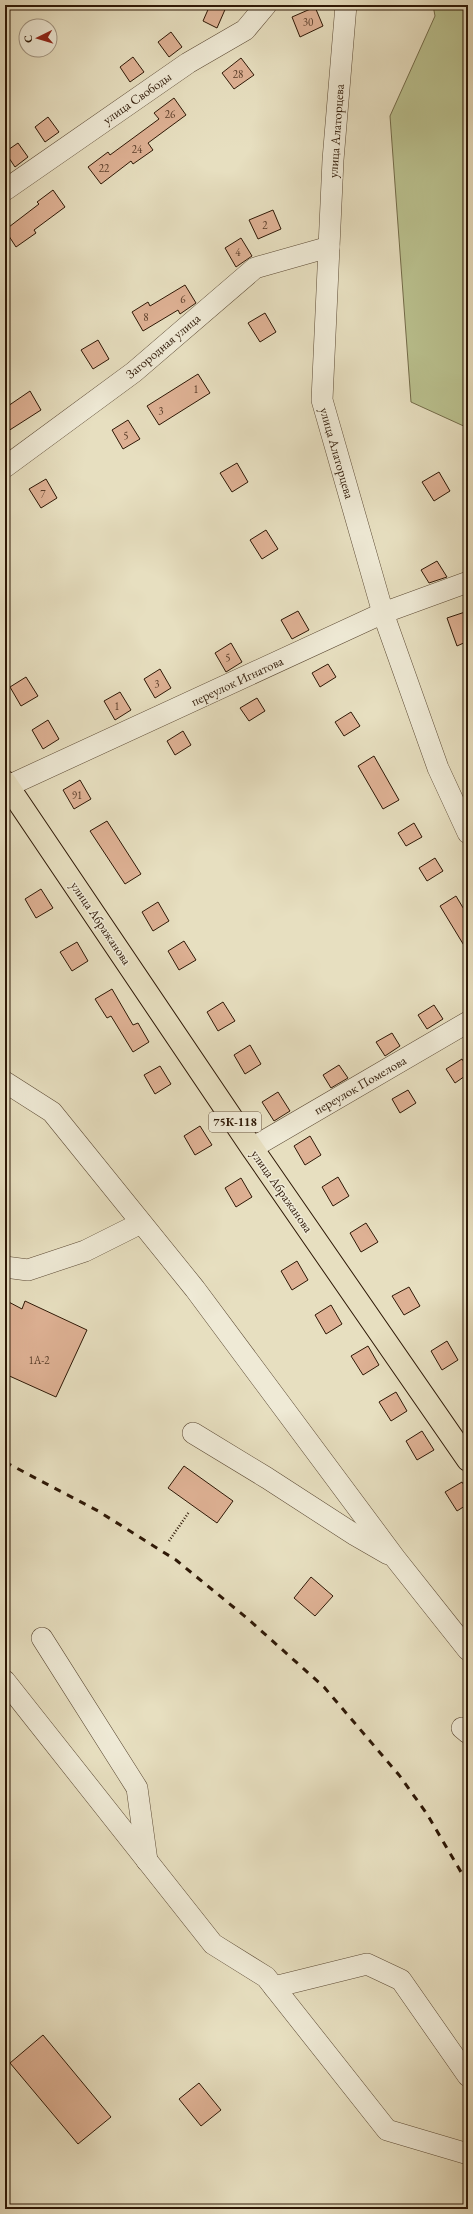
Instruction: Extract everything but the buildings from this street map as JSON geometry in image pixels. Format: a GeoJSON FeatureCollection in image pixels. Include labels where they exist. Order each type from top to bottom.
{"type":"FeatureCollection","features":[{"type":"Feature","properties":{"kind":"main road","name":"улица Абражанова"},"geometry":{"type":"LineString","coordinates":[[7,784],[252,1148],[468,1460]]}},
{"type":"Feature","properties":{"kind":"street","name":"улица Свободы"},"geometry":{"type":"LineString","coordinates":[[5,190],[188,63],[245,30],[266,5]]}},
{"type":"Feature","properties":{"kind":"street","name":"улица Алаторцева"},"geometry":{"type":"LineString","coordinates":[[346,5],[334,160],[322,400],[383,613],[438,768],[468,833]]}},
{"type":"Feature","properties":{"kind":"street","name":"Загородная улица"},"geometry":{"type":"LineString","coordinates":[[5,467],[134,372],[255,268],[330,247]]}},
{"type":"Feature","properties":{"kind":"street","name":"переулок Игнатова"},"geometry":{"type":"LineString","coordinates":[[7,784],[383,613],[468,582]]}},
{"type":"Feature","properties":{"kind":"street","name":"переулок Помелова"},"geometry":{"type":"LineString","coordinates":[[252,1148],[468,1022]]}},
{"type":"Feature","properties":{"kind":"street"},"geometry":{"type":"LineString","coordinates":[[5,1082],[52,1112],[195,1289],[395,1558],[468,1650]]}},
{"type":"Feature","properties":{"kind":"street"},"geometry":{"type":"LineString","coordinates":[[5,1267],[28,1270],[35,1268],[85,1251],[141,1222]]}},
{"type":"Feature","properties":{"kind":"street"},"geometry":{"type":"LineString","coordinates":[[193,1433],[267,1478],[355,1535],[395,1558]]}},
{"type":"Feature","properties":{"kind":"street"},"geometry":{"type":"LineString","coordinates":[[42,1638],[138,1788],[148,1861]]}},
{"type":"Feature","properties":{"kind":"street"},"geometry":{"type":"LineString","coordinates":[[5,1680],[213,1944],[266,1977],[387,2130],[468,2154]]}},
{"type":"Feature","properties":{"kind":"street"},"geometry":{"type":"LineString","coordinates":[[274,1987],[367,1964],[401,1980],[468,2076]]}},
{"type":"Feature","properties":{"kind":"path"},"geometry":{"type":"LineString","coordinates":[[169,1541],[189,1512]]}},
{"type":"Feature","properties":{"kind":"green space"},"geometry":{"type":"Polygon","coordinates":[[[433,5],[468,5],[468,428],[411,402],[390,116],[435,16],[433,5]]]}},
{"type":"Feature","properties":{"kind":"railway"},"geometry":{"type":"LineString","coordinates":[[5,1462],[98,1511],[176,1560],[248,1619],[324,1687],[399,1775],[427,1814],[468,1884]]}}]}
